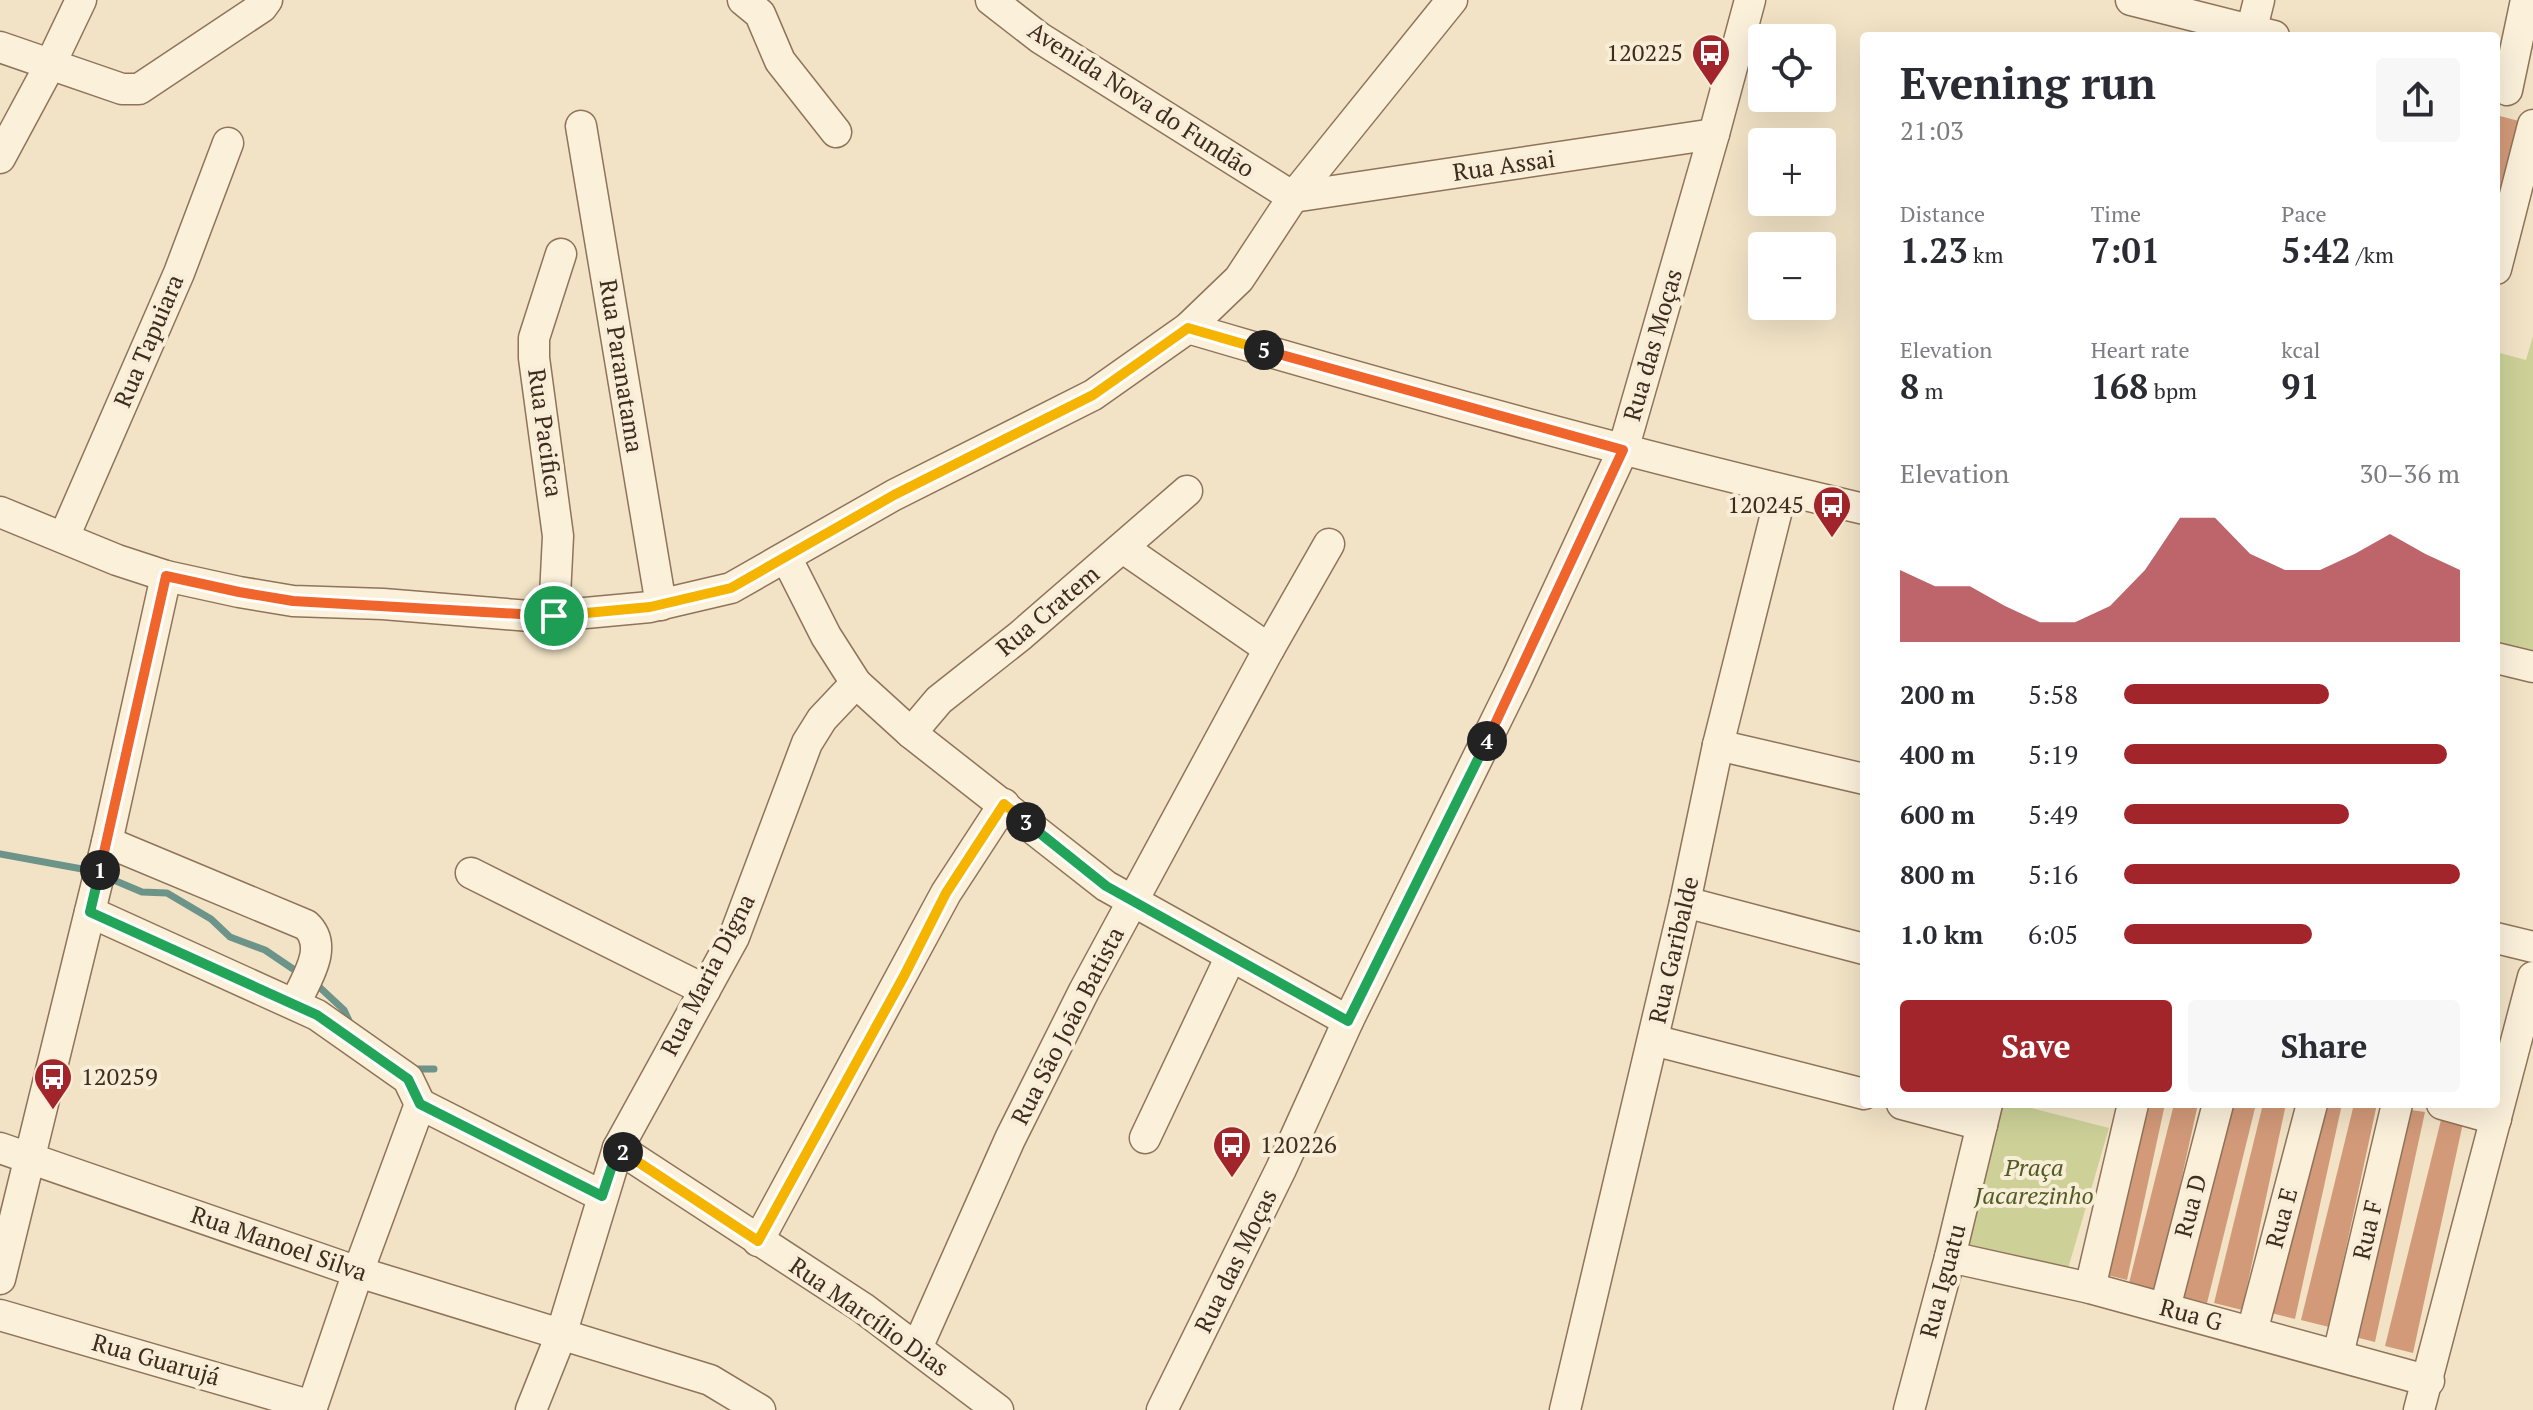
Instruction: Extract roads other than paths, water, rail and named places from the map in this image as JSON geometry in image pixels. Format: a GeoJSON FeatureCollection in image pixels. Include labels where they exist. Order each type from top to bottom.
{"type":"FeatureCollection","features":[{"type":"Feature","properties":{"kind":"street"},"geometry":{"type":"LineString","coordinates":[[0,158],[81,0]]}},
{"type":"Feature","properties":{"kind":"street"},"geometry":{"type":"LineString","coordinates":[[0,47],[122,89],[139,89],[262,7],[267,0]]}},
{"type":"Feature","properties":{"kind":"street"},"geometry":{"type":"LineString","coordinates":[[743,0],[760,14],[780,61],[836,132]]}},
{"type":"Feature","properties":{"kind":"street","name":"Avenida Nova do Fundão"},"geometry":{"type":"LineString","coordinates":[[991,0],[1040,38],[1293,197]]}},
{"type":"Feature","properties":{"kind":"street"},"geometry":{"type":"LineString","coordinates":[[0,512],[117,560],[166,576],[293,601],[554,616],[661,605],[731,588],[787,559],[894,495],[1093,395],[1188,328],[1239,279],[1293,197],[1452,0]]}},
{"type":"Feature","properties":{"kind":"street","name":"Rua das Moças"},"geometry":{"type":"LineString","coordinates":[[1162,1410],[1281,1169],[1348,1021],[1511,692],[1623,450],[1750,0]]}},
{"type":"Feature","properties":{"kind":"street"},"geometry":{"type":"LineString","coordinates":[[2131,0],[2251,32]]}},
{"type":"Feature","properties":{"kind":"street"},"geometry":{"type":"LineString","coordinates":[[2258,32],[2259,0]]}},
{"type":"Feature","properties":{"kind":"street"},"geometry":{"type":"LineString","coordinates":[[2512,92],[2526,0]]}},
{"type":"Feature","properties":{"kind":"street"},"geometry":{"type":"LineString","coordinates":[[2500,253],[2533,125]]}},
{"type":"Feature","properties":{"kind":"street","name":"Rua Paranatama"},"geometry":{"type":"LineString","coordinates":[[581,126],[661,605]]}},
{"type":"Feature","properties":{"kind":"street","name":"Rua Assai"},"geometry":{"type":"LineString","coordinates":[[1293,197],[1714,134]]}},
{"type":"Feature","properties":{"kind":"street","name":"Rua Tapuiara"},"geometry":{"type":"LineString","coordinates":[[64,537],[179,273],[228,143]]}},
{"type":"Feature","properties":{"kind":"street","name":"Rua Pacifica"},"geometry":{"type":"LineString","coordinates":[[554,616],[558,536],[534,358],[534,338],[561,254]]}},
{"type":"Feature","properties":{"kind":"street"},"geometry":{"type":"LineString","coordinates":[[1188,328],[1623,450],[1860,508]]}},
{"type":"Feature","properties":{"kind":"street","name":"Rua Garibalde"},"geometry":{"type":"LineString","coordinates":[[1565,1410],[1685,902],[1718,745],[1782,490]]}},
{"type":"Feature","properties":{"kind":"street","name":"Rua Cratem"},"geometry":{"type":"LineString","coordinates":[[911,733],[939,700],[1187,491]]}},
{"type":"Feature","properties":{"kind":"street","name":"Rua São João Batista"},"geometry":{"type":"LineString","coordinates":[[917,1348],[1010,1139],[1132,902],[1329,544]]}},
{"type":"Feature","properties":{"kind":"street"},"geometry":{"type":"LineString","coordinates":[[1123,548],[1269,649]]}},
{"type":"Feature","properties":{"kind":"street"},"geometry":{"type":"LineString","coordinates":[[787,559],[826,636],[856,683],[911,733],[1106,886],[1348,1021]]}},
{"type":"Feature","properties":{"kind":"street"},"geometry":{"type":"LineString","coordinates":[[0,1279],[14,1152],[92,903],[166,576]]}},
{"type":"Feature","properties":{"kind":"street"},"geometry":{"type":"LineString","coordinates":[[2500,659],[2533,667]]}},
{"type":"Feature","properties":{"kind":"street","name":"Rua Maria Digna"},"geometry":{"type":"LineString","coordinates":[[531,1410],[561,1335],[618,1148],[734,937],[807,743],[822,719],[856,683]]}},
{"type":"Feature","properties":{"kind":"street"},"geometry":{"type":"LineString","coordinates":[[1718,745],[1860,778]]}},
{"type":"Feature","properties":{"kind":"street"},"geometry":{"type":"LineString","coordinates":[[758,1241],[904,976],[946,893],[1004,804]]}},
{"type":"Feature","properties":{"kind":"street"},"geometry":{"type":"LineString","coordinates":[[105,850],[306,925],[314,933],[317,953],[295,1004]]}},
{"type":"Feature","properties":{"kind":"street"},"geometry":{"type":"LineString","coordinates":[[471,873],[705,990]]}},
{"type":"Feature","properties":{"kind":"street"},"geometry":{"type":"LineString","coordinates":[[1685,902],[1860,948]]}},
{"type":"Feature","properties":{"kind":"street"},"geometry":{"type":"LineString","coordinates":[[92,903],[317,1015],[408,1079],[420,1104],[602,1196]]}},
{"type":"Feature","properties":{"kind":"street"},"geometry":{"type":"LineString","coordinates":[[2500,939],[2533,947]]}},
{"type":"Feature","properties":{"kind":"street"},"geometry":{"type":"LineString","coordinates":[[1145,1138],[1231,956]]}},
{"type":"Feature","properties":{"kind":"street"},"geometry":{"type":"LineString","coordinates":[[2430,1400],[2496,1119],[2524,1045],[2533,977]]}},
{"type":"Feature","properties":{"kind":"street"},"geometry":{"type":"LineString","coordinates":[[1653,1040],[1860,1093]]}},
{"type":"Feature","properties":{"kind":"street"},"geometry":{"type":"LineString","coordinates":[[311,1408],[420,1104]]}},
{"type":"Feature","properties":{"kind":"street"},"geometry":{"type":"LineString","coordinates":[[1935,1108],[1984,1114]]}},
{"type":"Feature","properties":{"kind":"street"},"geometry":{"type":"LineString","coordinates":[[2090,1288],[2129,1108]]}},
{"type":"Feature","properties":{"kind":"street","name":"Rua D"},"geometry":{"type":"LineString","coordinates":[[2165,1308],[2217,1108]]}},
{"type":"Feature","properties":{"kind":"street","name":"Rua E"},"geometry":{"type":"LineString","coordinates":[[2252,1332],[2311,1108]]}},
{"type":"Feature","properties":{"kind":"street","name":"Rua F"},"geometry":{"type":"LineString","coordinates":[[2338,1355],[2396,1108]]}},
{"type":"Feature","properties":{"kind":"street"},"geometry":{"type":"LineString","coordinates":[[2456,1108],[2496,1119]]}},
{"type":"Feature","properties":{"kind":"street","name":"Rua Iguatu"},"geometry":{"type":"LineString","coordinates":[[1909,1410],[1984,1114]]}},
{"type":"Feature","properties":{"kind":"street","name":"Rua Marcílio Dias"},"geometry":{"type":"LineString","coordinates":[[618,1148],[863,1308],[998,1410]]}},
{"type":"Feature","properties":{"kind":"street","name":"Rua Manoel Silva"},"geometry":{"type":"LineString","coordinates":[[14,1152],[358,1272],[710,1380],[760,1410]]}},
{"type":"Feature","properties":{"kind":"street","name":"Rua G"},"geometry":{"type":"LineString","coordinates":[[1950,1257],[2090,1288],[2338,1355],[2430,1400]]}},
{"type":"Feature","properties":{"kind":"street","name":"Rua Guarujá"},"geometry":{"type":"LineString","coordinates":[[0,1315],[311,1408]]}},
{"type":"Feature","properties":{"kind":"waterway"},"geometry":{"type":"LineString","coordinates":[[0,854],[93,871]]}},
{"type":"Feature","properties":{"kind":"waterway"},"geometry":{"type":"LineString","coordinates":[[104,876],[142,892],[167,893],[211,919],[230,937],[265,950],[299,973]]}},
{"type":"Feature","properties":{"kind":"waterway"},"geometry":{"type":"LineString","coordinates":[[315,983],[344,1010],[351,1025]]}},
{"type":"Feature","properties":{"kind":"waterway"},"geometry":{"type":"LineString","coordinates":[[413,1069],[434,1069]]}},
{"type":"Feature","properties":{"kind":"place","name":"120225"},"geometry":{"type":"Point","coordinates":[1711,87]}},
{"type":"Feature","properties":{"kind":"place","name":"120245"},"geometry":{"type":"Point","coordinates":[1832,539]}},
{"type":"Feature","properties":{"kind":"place","name":"120259"},"geometry":{"type":"Point","coordinates":[53,1111]}},
{"type":"Feature","properties":{"kind":"place","name":"120226"},"geometry":{"type":"Point","coordinates":[1232,1179]}},
{"type":"Feature","properties":{"kind":"park label","name":"Praça Jacarezinho"},"geometry":{"type":"Point","coordinates":[2034,1182]}}]}
